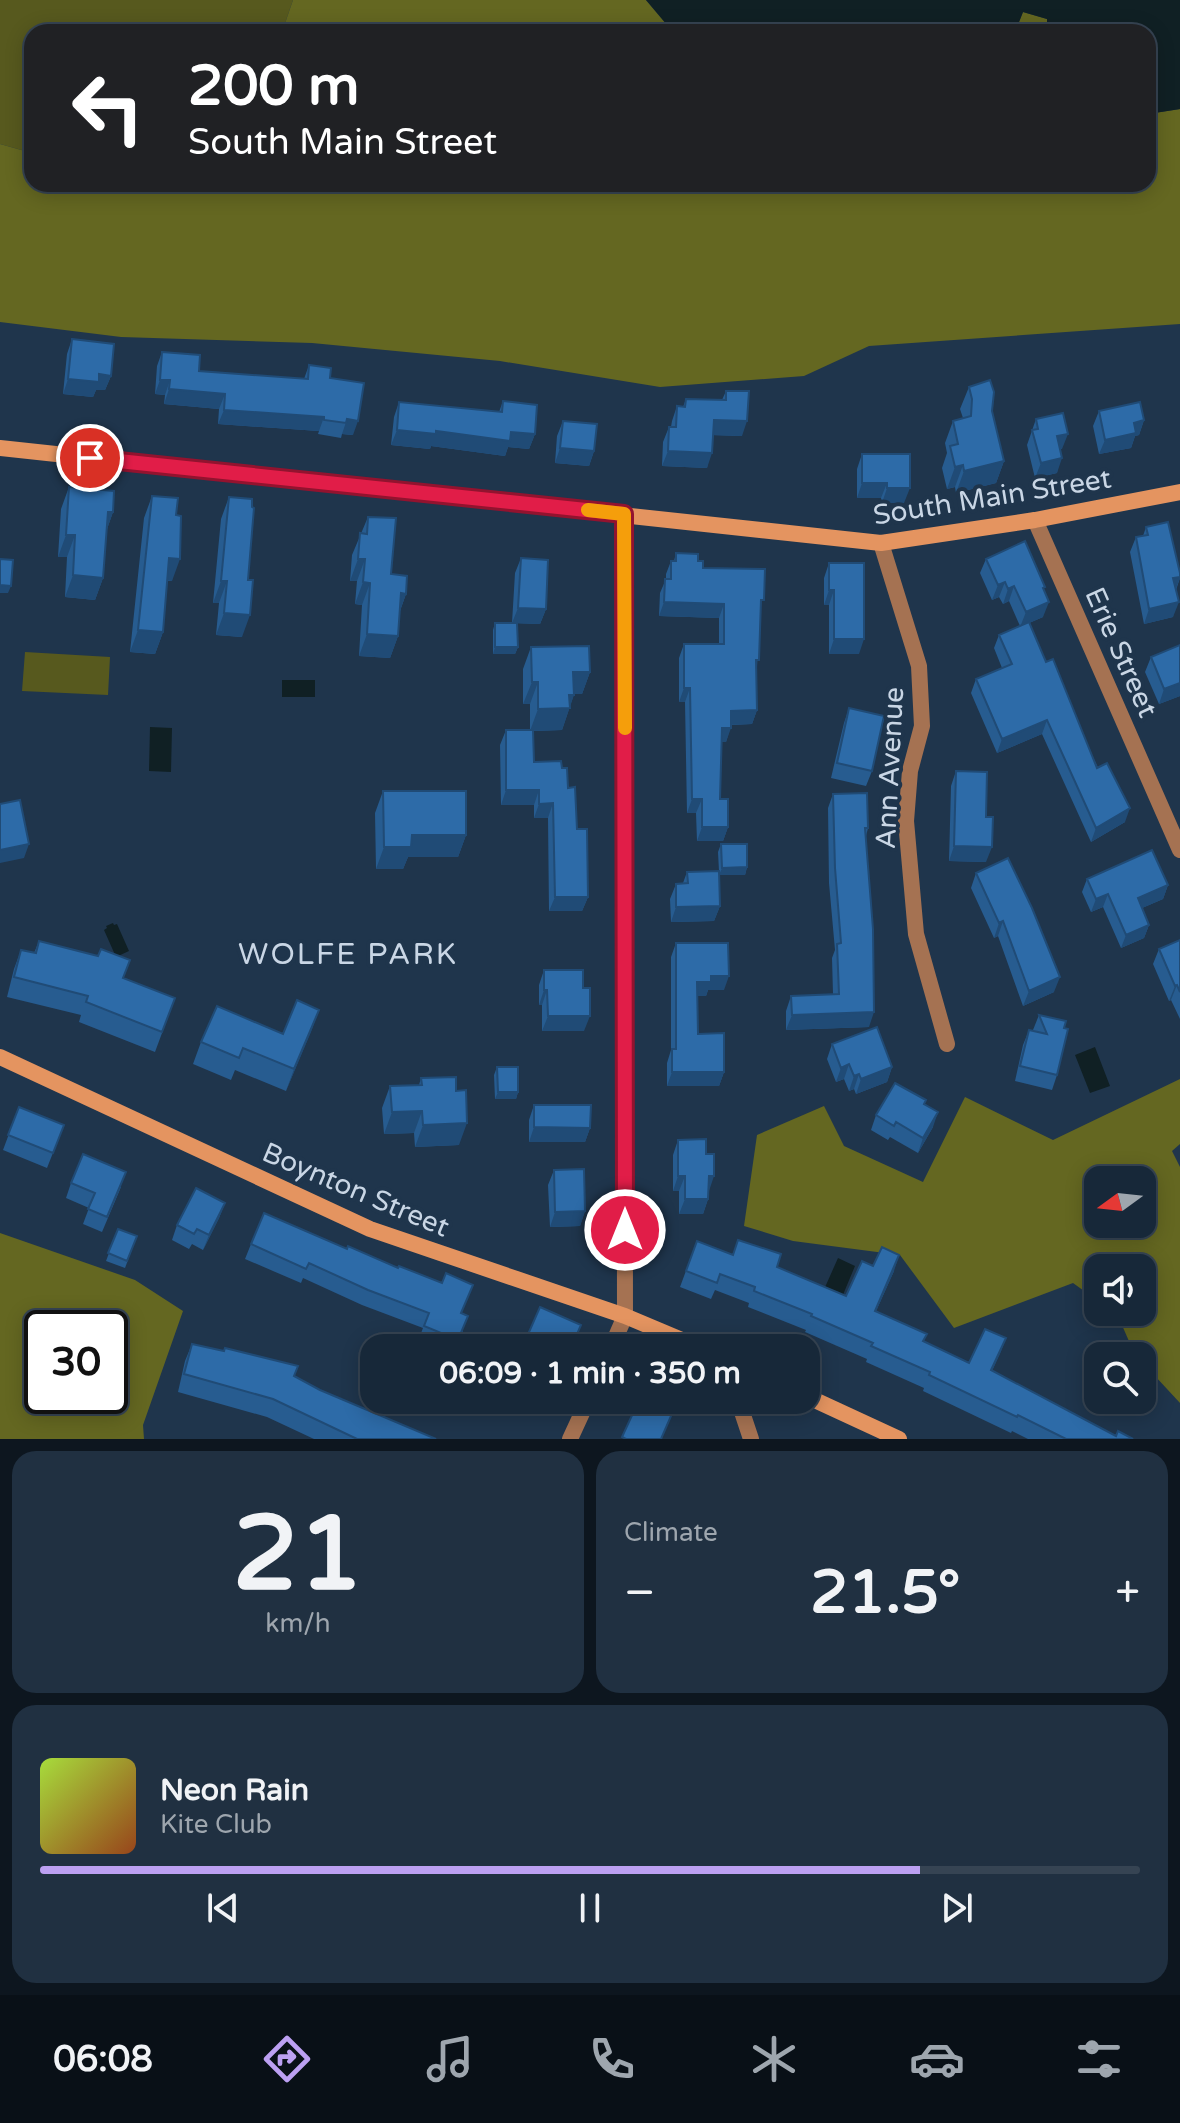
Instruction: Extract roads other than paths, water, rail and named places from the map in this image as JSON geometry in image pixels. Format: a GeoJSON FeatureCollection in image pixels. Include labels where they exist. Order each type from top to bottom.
{"type":"FeatureCollection","features":[{"type":"Feature","properties":{"kind":"main road","name":"South Main Street"},"geometry":{"type":"LineString","coordinates":[[0,448],[881,543],[1035,520],[1180,492]]}},
{"type":"Feature","properties":{"kind":"main road","name":"Boynton Street"},"geometry":{"type":"LineString","coordinates":[[0,1057],[370,1229],[625,1316],[668,1334]]}},
{"type":"Feature","properties":{"kind":"main road"},"geometry":{"type":"LineString","coordinates":[[820,1402],[899,1439]]}},
{"type":"Feature","properties":{"kind":"street"},"geometry":{"type":"LineString","coordinates":[[617,1334],[625,1316],[624,514]]}},
{"type":"Feature","properties":{"kind":"street","name":"Erie Street"},"geometry":{"type":"LineString","coordinates":[[1035,520],[1180,850]]}},
{"type":"Feature","properties":{"kind":"street","name":"Ann Avenue"},"geometry":{"type":"LineString","coordinates":[[881,543],[919,666],[922,726],[910,771],[906,821],[916,934],[947,1044]]}},
{"type":"Feature","properties":{"kind":"street"},"geometry":{"type":"LineString","coordinates":[[570,1439],[582,1414]]}},
{"type":"Feature","properties":{"kind":"street"},"geometry":{"type":"LineString","coordinates":[[743,1414],[751,1439]]}},
{"type":"Feature","properties":{"kind":"district","name":"WOLFE PARK"},"geometry":{"type":"Point","coordinates":[348,954]}}]}
